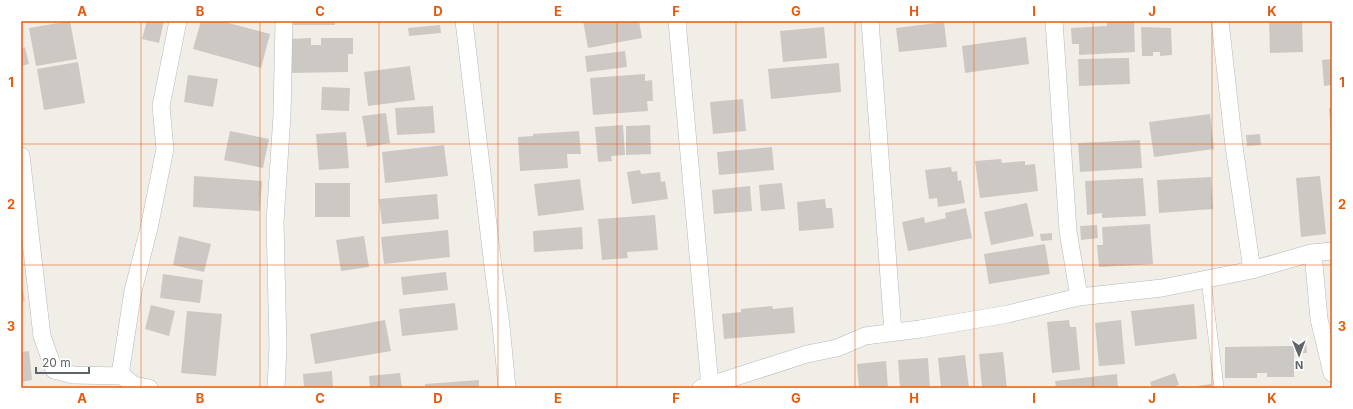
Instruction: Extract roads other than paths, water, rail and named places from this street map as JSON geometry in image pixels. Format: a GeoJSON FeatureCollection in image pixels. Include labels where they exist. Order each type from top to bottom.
{"type":"FeatureCollection","features":[{"type":"Feature","properties":{"kind":"street"},"geometry":{"type":"LineString","coordinates":[[122,376],[121,368],[133,291],[149,228],[165,149],[162,106],[178,21]]}},
{"type":"Feature","properties":{"kind":"street"},"geometry":{"type":"LineString","coordinates":[[276,388],[278,346],[275,222],[282,115],[284,21]]}},
{"type":"Feature","properties":{"kind":"street"},"geometry":{"type":"LineString","coordinates":[[464,21],[501,325],[506,388]]}},
{"type":"Feature","properties":{"kind":"street"},"geometry":{"type":"LineString","coordinates":[[677,21],[706,387],[807,354],[837,348],[865,336],[920,330],[1008,314],[1079,297],[1162,288],[1252,270],[1313,253],[1332,251]]}},
{"type":"Feature","properties":{"kind":"street"},"geometry":{"type":"LineString","coordinates":[[870,21],[893,332]]}},
{"type":"Feature","properties":{"kind":"street"},"geometry":{"type":"LineString","coordinates":[[1054,21],[1068,231],[1079,297]]}},
{"type":"Feature","properties":{"kind":"street"},"geometry":{"type":"LineString","coordinates":[[1220,21],[1234,146],[1252,270]]}},
{"type":"Feature","properties":{"kind":"street"},"geometry":{"type":"LineString","coordinates":[[21,156],[42,336],[54,370],[73,375],[122,376],[134,384],[149,388]]}},
{"type":"Feature","properties":{"kind":"street"},"geometry":{"type":"LineString","coordinates":[[1313,253],[1319,319],[1332,373]]}},
{"type":"Feature","properties":{"kind":"lane"},"geometry":{"type":"LineString","coordinates":[[1206,279],[1219,388]]}}]}
